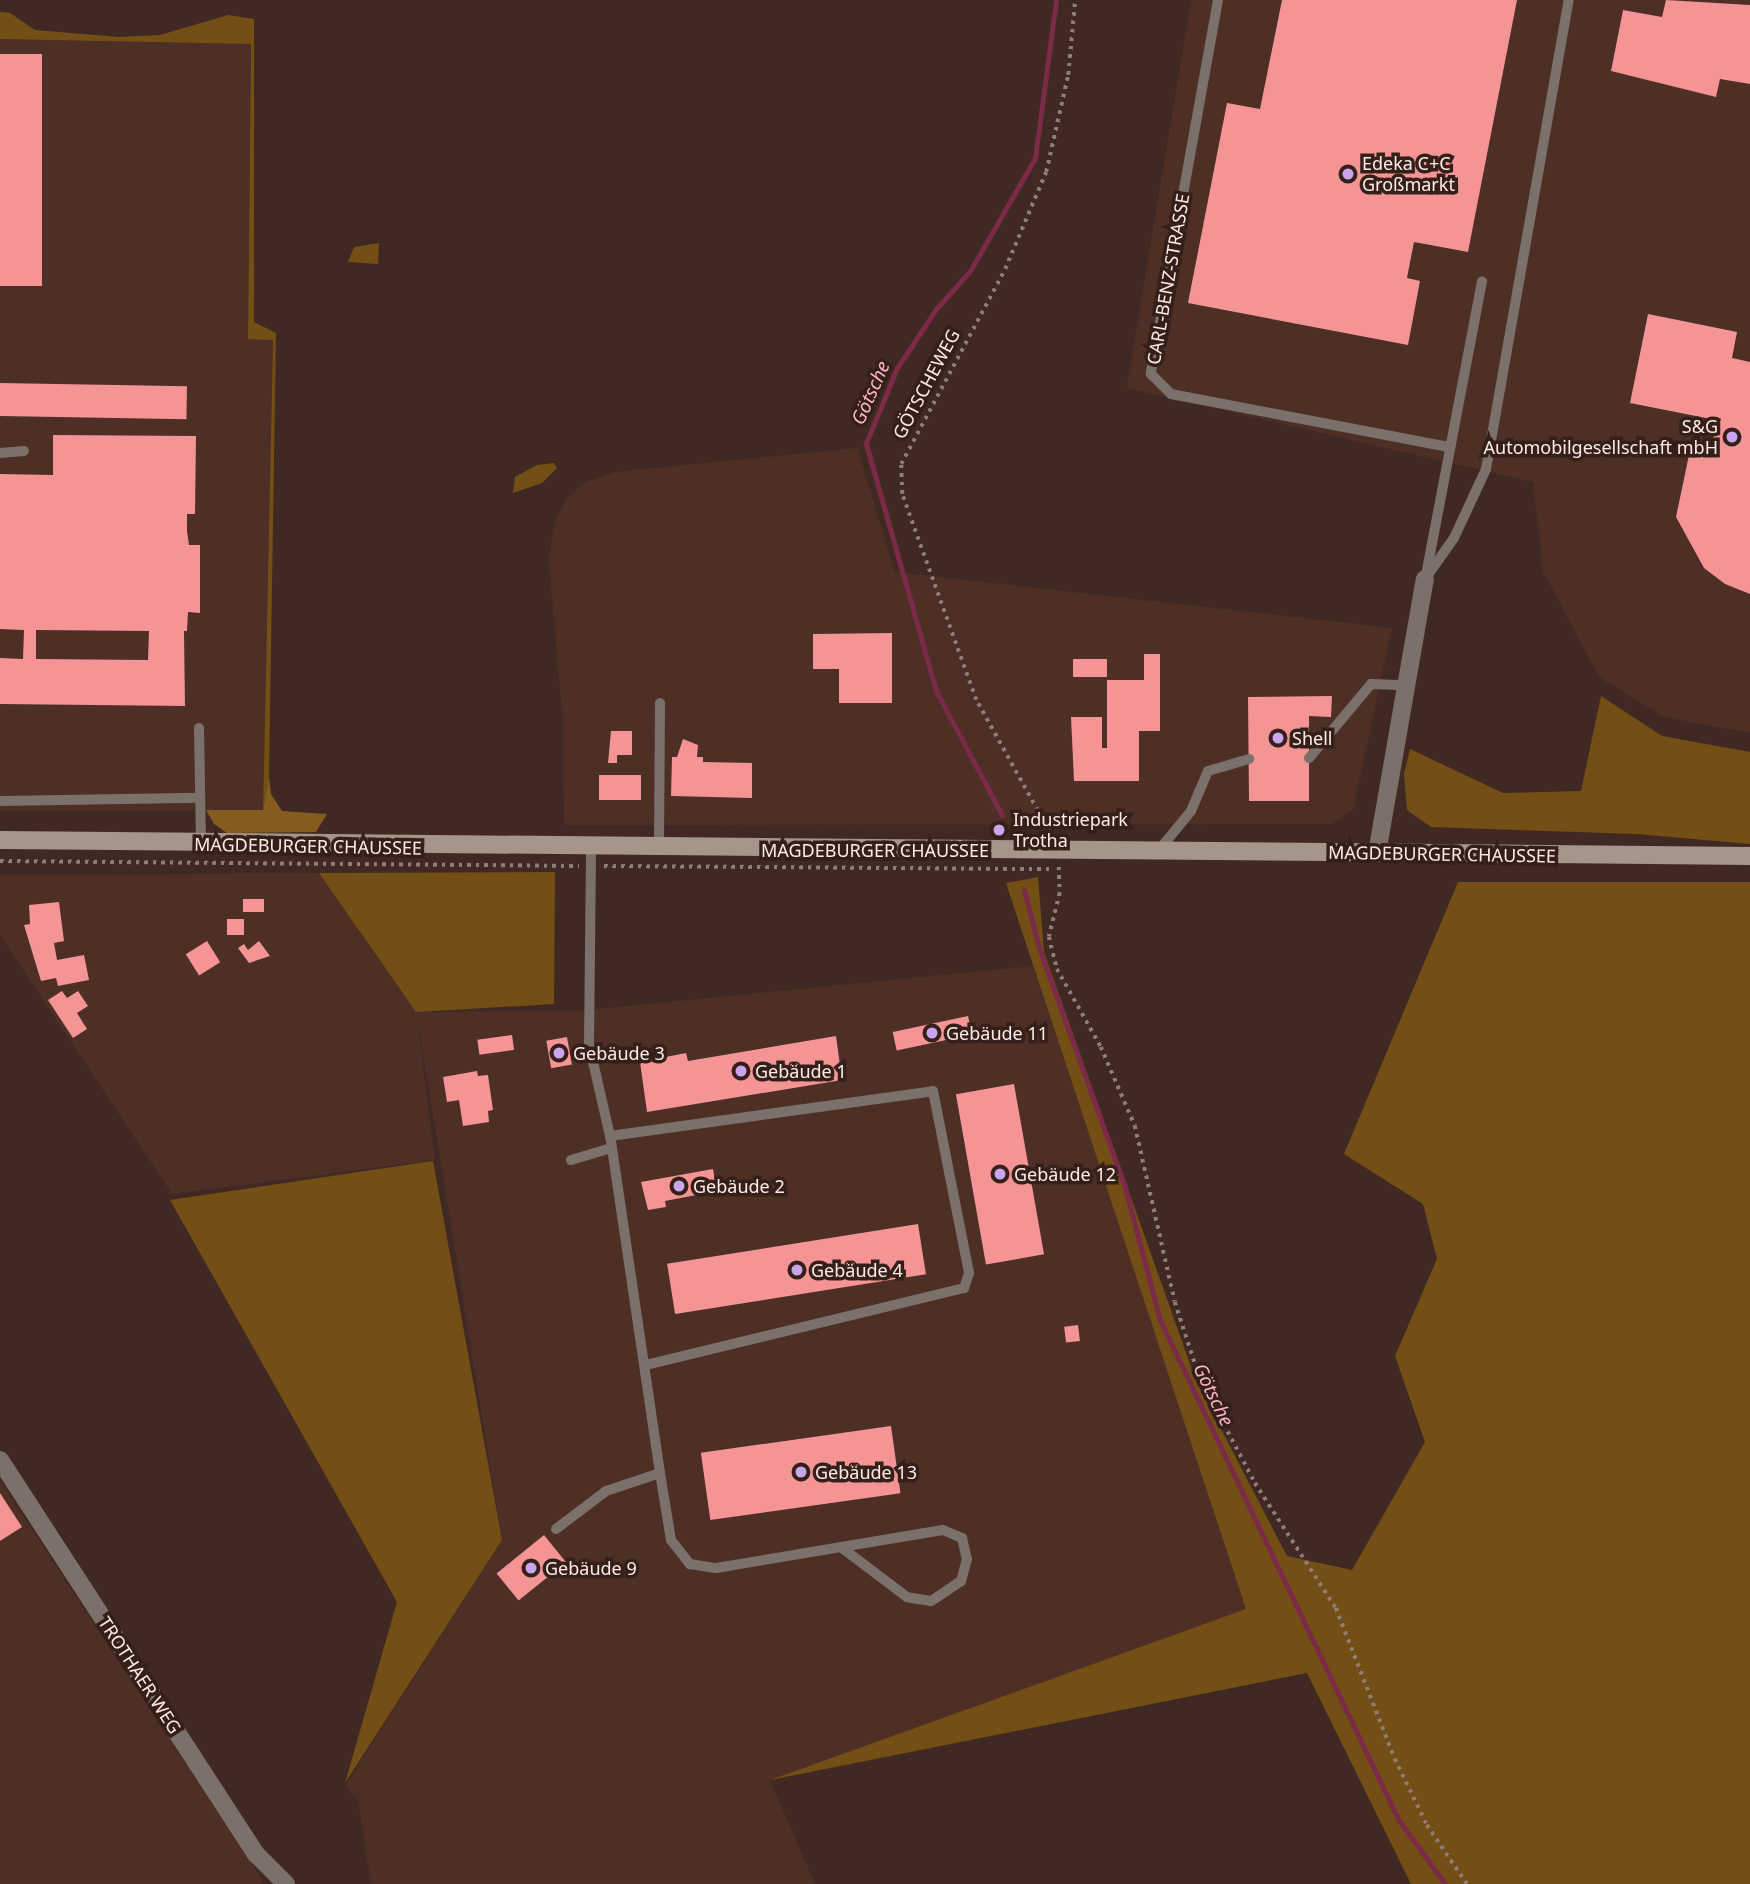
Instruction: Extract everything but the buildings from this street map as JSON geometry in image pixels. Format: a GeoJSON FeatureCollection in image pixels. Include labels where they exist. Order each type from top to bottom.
{"type":"FeatureCollection","features":[{"type":"Feature","properties":{"kind":"main road","name":"MAGDEBURGER CHAUSSEE"},"geometry":{"type":"LineString","coordinates":[[0,840],[591,857],[659,849],[1062,861],[1158,852],[1750,856]]}},
{"type":"Feature","properties":{"kind":"street"},"geometry":{"type":"LineString","coordinates":[[1377,853],[1425,579]]}},
{"type":"Feature","properties":{"kind":"street","name":"TROTHAER WEG"},"geometry":{"type":"LineString","coordinates":[[0,1460],[257,1855],[286,1884]]}},
{"type":"Feature","properties":{"kind":"lane","name":"CARL-BENZ-STRASSE"},"geometry":{"type":"LineString","coordinates":[[1219,0],[1151,373],[1171,394],[1450,447]]}},
{"type":"Feature","properties":{"kind":"lane"},"geometry":{"type":"LineString","coordinates":[[1425,579],[1454,538],[1486,469],[1569,0]]}},
{"type":"Feature","properties":{"kind":"lane"},"geometry":{"type":"LineString","coordinates":[[1425,579],[1482,281]]}},
{"type":"Feature","properties":{"kind":"lane"},"geometry":{"type":"LineString","coordinates":[[0,453],[24,451]]}},
{"type":"Feature","properties":{"kind":"lane"},"geometry":{"type":"LineString","coordinates":[[1309,758],[1371,684],[1406,685]]}},
{"type":"Feature","properties":{"kind":"lane"},"geometry":{"type":"LineString","coordinates":[[659,849],[660,703]]}},
{"type":"Feature","properties":{"kind":"lane"},"geometry":{"type":"LineString","coordinates":[[200,728],[201,845]]}},
{"type":"Feature","properties":{"kind":"lane"},"geometry":{"type":"LineString","coordinates":[[1158,852],[1191,811],[1208,771],[1249,759]]}},
{"type":"Feature","properties":{"kind":"lane"},"geometry":{"type":"LineString","coordinates":[[0,801],[200,798]]}},
{"type":"Feature","properties":{"kind":"lane"},"geometry":{"type":"LineString","coordinates":[[591,857],[589,1044],[610,1136],[671,1540],[690,1564],[716,1569],[842,1547],[943,1530],[962,1538],[967,1559],[961,1581],[931,1601],[907,1597],[842,1547]]}},
{"type":"Feature","properties":{"kind":"lane"},"geometry":{"type":"LineString","coordinates":[[610,1136],[933,1091],[969,1273],[964,1288],[645,1365]]}},
{"type":"Feature","properties":{"kind":"lane"},"geometry":{"type":"LineString","coordinates":[[570,1160],[611,1148]]}},
{"type":"Feature","properties":{"kind":"lane"},"geometry":{"type":"LineString","coordinates":[[556,1529],[606,1491],[660,1473]]}},
{"type":"Feature","properties":{"kind":"path","name":"GÖTSCHEWEG"},"geometry":{"type":"LineString","coordinates":[[1062,861],[976,700],[902,494],[901,464],[1005,269],[1046,172],[1068,75],[1075,0]]}},
{"type":"Feature","properties":{"kind":"path"},"geometry":{"type":"LineString","coordinates":[[0,861],[591,857],[1029,872],[1062,861],[1060,892],[1049,937],[1057,969],[1101,1047],[1135,1126],[1175,1302],[1200,1380],[1255,1483],[1336,1608],[1395,1759],[1427,1825],[1467,1884]]}},
{"type":"Feature","properties":{"kind":"shaded area"},"geometry":{"type":"Polygon","coordinates":[[[1191,0],[1750,0],[1750,733],[1664,717],[1599,677],[1543,571],[1533,482],[1127,388],[1191,0]]]}},
{"type":"Feature","properties":{"kind":"shaded area"},"geometry":{"type":"Polygon","coordinates":[[[0,12],[10,13],[35,30],[119,37],[160,35],[228,15],[254,19],[254,322],[276,333],[269,777],[263,810],[273,340],[248,339],[251,44],[0,39],[0,12]]]}},
{"type":"Feature","properties":{"kind":"shaded area"},"geometry":{"type":"Polygon","coordinates":[[[0,39],[251,44],[248,338],[273,339],[263,810],[0,811],[0,39]]]}},
{"type":"Feature","properties":{"kind":"shaded area"},"geometry":{"type":"Polygon","coordinates":[[[379,243],[378,264],[348,262],[354,247],[379,243]]]}},
{"type":"Feature","properties":{"kind":"shaded area"},"geometry":{"type":"Polygon","coordinates":[[[857,448],[895,572],[1392,628],[1353,810],[1331,824],[564,825],[562,712],[549,561],[554,523],[567,498],[583,483],[614,472],[857,448]]]}},
{"type":"Feature","properties":{"kind":"shaded area"},"geometry":{"type":"Polygon","coordinates":[[[554,463],[557,468],[542,483],[513,493],[515,477],[537,465],[554,463]]]}},
{"type":"Feature","properties":{"kind":"shaded area"},"geometry":{"type":"Polygon","coordinates":[[[1601,696],[1662,736],[1750,752],[1750,844],[1637,834],[1431,827],[1407,810],[1404,774],[1410,749],[1503,793],[1581,791],[1601,696]]]}},
{"type":"Feature","properties":{"kind":"shaded area"},"geometry":{"type":"Polygon","coordinates":[[[269,777],[271,794],[282,811],[327,814],[316,832],[227,833],[214,824],[206,810],[263,810],[269,777]]]}},
{"type":"Feature","properties":{"kind":"shaded area"},"geometry":{"type":"Polygon","coordinates":[[[555,872],[554,1004],[416,1012],[319,873],[555,872]]]}},
{"type":"Feature","properties":{"kind":"shaded area"},"geometry":{"type":"Polygon","coordinates":[[[319,873],[416,1012],[588,1010],[1033,966],[1247,1609],[770,1780],[815,1884],[371,1884],[358,1801],[345,1786],[502,1540],[417,1016],[435,1160],[172,1194],[0,935],[0,875],[319,873]]]}},
{"type":"Feature","properties":{"kind":"shaded area"},"geometry":{"type":"Polygon","coordinates":[[[1038,877],[1044,952],[1196,1381],[1287,1556],[1352,1570],[1425,1442],[1395,1356],[1437,1259],[1423,1204],[1344,1154],[1458,882],[1750,882],[1750,1884],[1411,1884],[1307,1673],[770,1780],[1246,1609],[1006,883],[1038,877]]]}},
{"type":"Feature","properties":{"kind":"shaded area"},"geometry":{"type":"Polygon","coordinates":[[[433,1161],[502,1540],[345,1783],[397,1602],[170,1200],[433,1161]]]}},
{"type":"Feature","properties":{"kind":"shaded area"},"geometry":{"type":"Polygon","coordinates":[[[0,1481],[263,1881],[258,1884],[0,1884],[0,1481]]]}},
{"type":"Feature","properties":{"kind":"waterway","name":"Götsche"},"geometry":{"type":"LineString","coordinates":[[1002,815],[936,691],[866,443],[897,368],[936,309],[970,271],[1035,158],[1056,0]]}},
{"type":"Feature","properties":{"kind":"waterway","name":"Götsche"},"geometry":{"type":"LineString","coordinates":[[1024,890],[1040,951],[1124,1184],[1160,1320],[1398,1819],[1445,1884]]}},
{"type":"Feature","properties":{"kind":"place","name":"Edeka C+C Großmarkt"},"geometry":{"type":"Point","coordinates":[1348,174]}},
{"type":"Feature","properties":{"kind":"place","name":"S&G Automobilgesellschaft mbH"},"geometry":{"type":"Point","coordinates":[1732,437]}},
{"type":"Feature","properties":{"kind":"place","name":"Shell"},"geometry":{"type":"Point","coordinates":[1278,738]}},
{"type":"Feature","properties":{"kind":"place","name":"Industriepark Trotha"},"geometry":{"type":"Point","coordinates":[999,830]}},
{"type":"Feature","properties":{"kind":"place","name":"Gebäude 11"},"geometry":{"type":"Point","coordinates":[932,1033]}},
{"type":"Feature","properties":{"kind":"place","name":"Gebäude 3"},"geometry":{"type":"Point","coordinates":[559,1053]}},
{"type":"Feature","properties":{"kind":"place","name":"Gebäude 1"},"geometry":{"type":"Point","coordinates":[741,1071]}},
{"type":"Feature","properties":{"kind":"place","name":"Gebäude 12"},"geometry":{"type":"Point","coordinates":[1000,1174]}},
{"type":"Feature","properties":{"kind":"place","name":"Gebäude 2"},"geometry":{"type":"Point","coordinates":[679,1186]}},
{"type":"Feature","properties":{"kind":"place","name":"Gebäude 4"},"geometry":{"type":"Point","coordinates":[797,1270]}},
{"type":"Feature","properties":{"kind":"place","name":"Gebäude 13"},"geometry":{"type":"Point","coordinates":[801,1472]}},
{"type":"Feature","properties":{"kind":"place","name":"Gebäude 9"},"geometry":{"type":"Point","coordinates":[531,1568]}}]}
